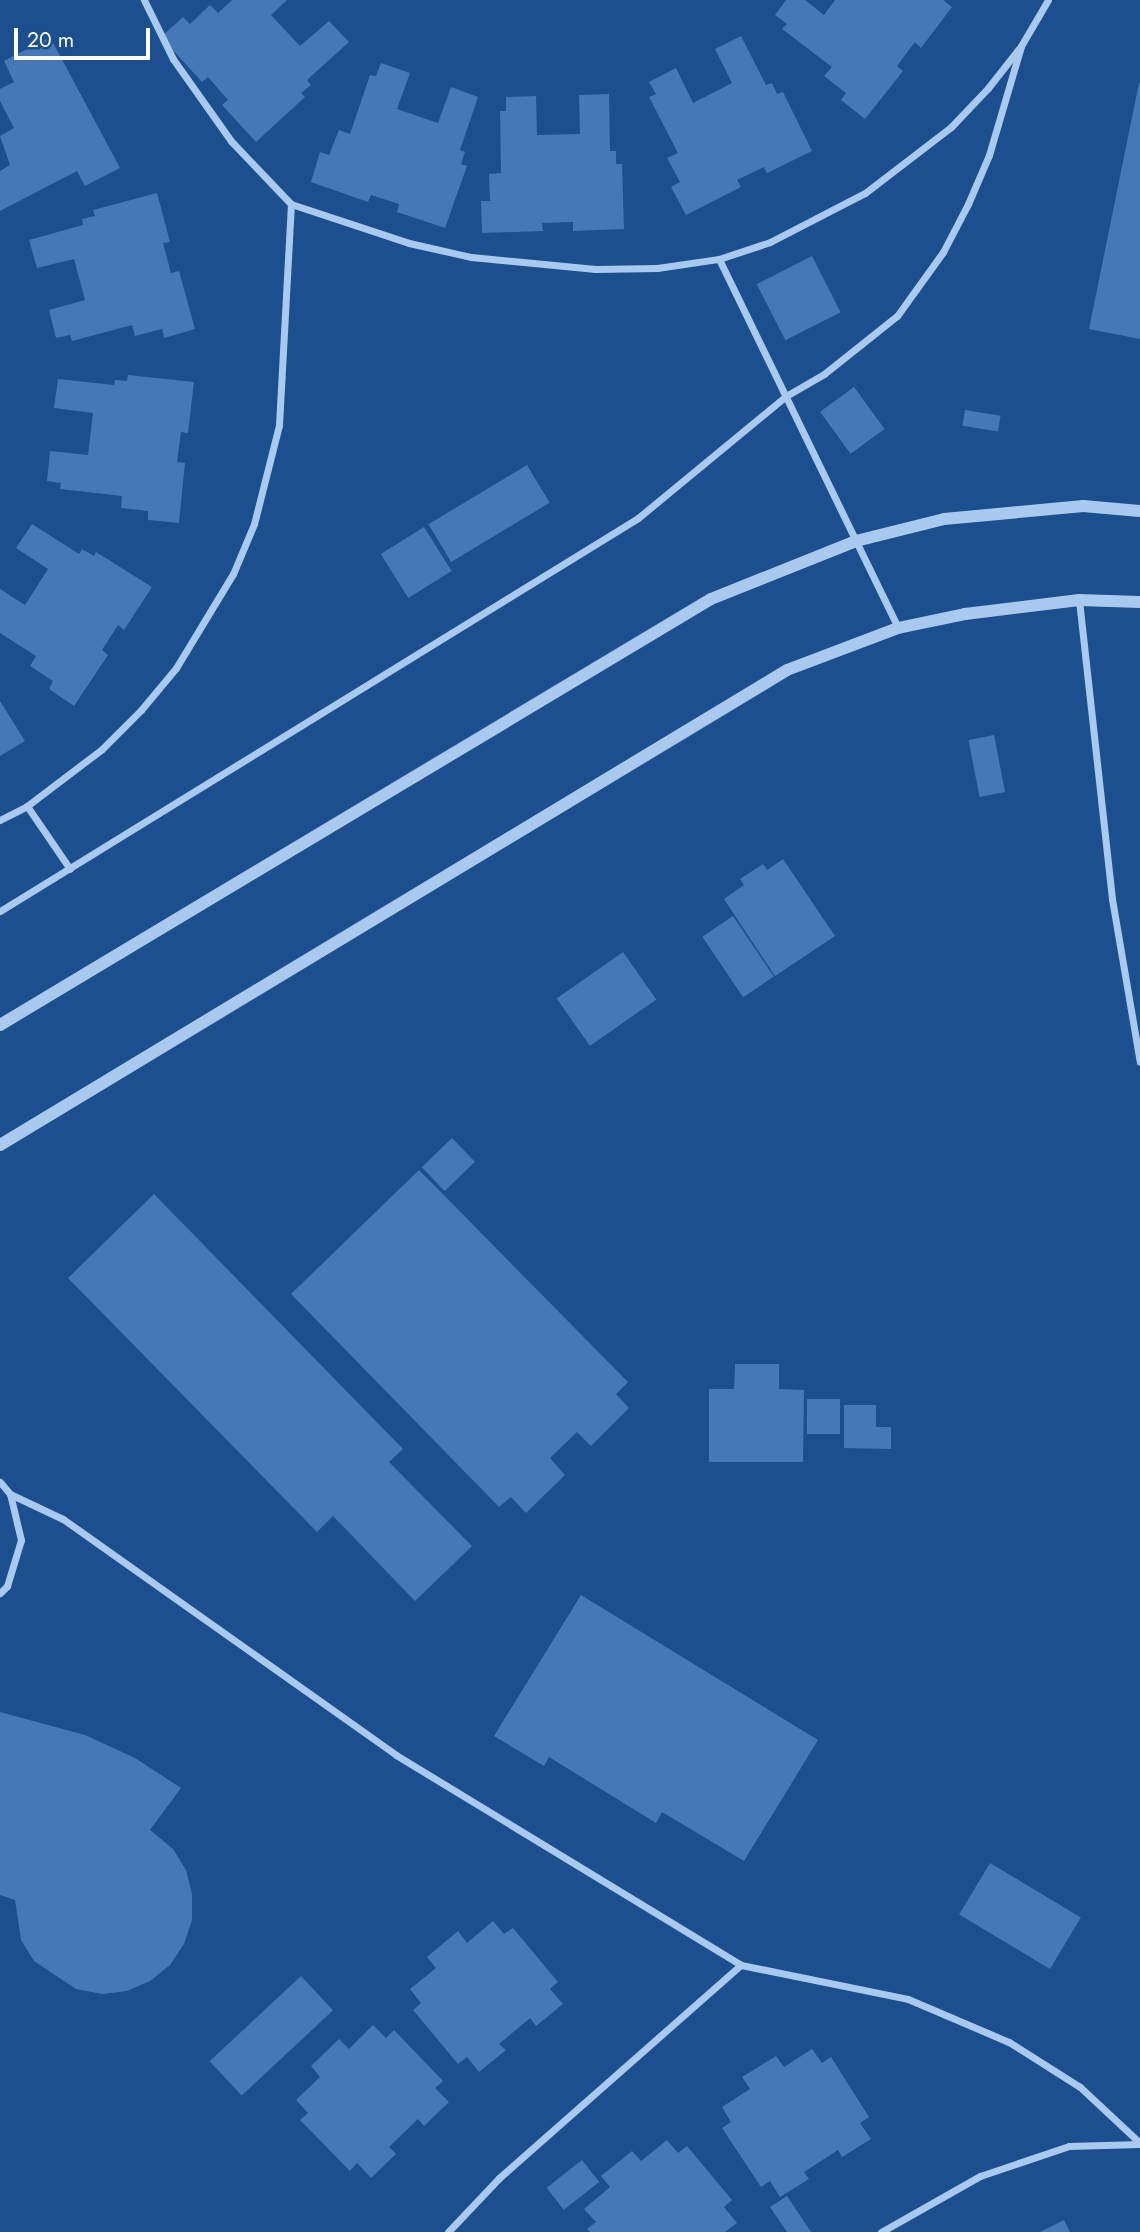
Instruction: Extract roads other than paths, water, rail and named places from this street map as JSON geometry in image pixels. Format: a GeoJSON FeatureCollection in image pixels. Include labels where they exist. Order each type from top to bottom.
{"type":"FeatureCollection","features":[{"type":"Feature","properties":{"kind":"street"},"geometry":{"type":"LineString","coordinates":[[144,0],[173,59],[231,141],[291,204],[409,243],[520,264],[657,268],[719,259],[819,219],[877,185],[951,127],[1021,46],[1048,0]]}},
{"type":"Feature","properties":{"kind":"street"},"geometry":{"type":"LineString","coordinates":[[0,911],[638,518],[786,396],[824,374],[897,316],[922,285],[943,252],[989,155],[1021,46]]}},
{"type":"Feature","properties":{"kind":"street"},"geometry":{"type":"LineString","coordinates":[[0,820],[26,806],[102,749],[141,710],[176,668],[233,574],[254,524],[279,425],[291,204]]}},
{"type":"Feature","properties":{"kind":"street"},"geometry":{"type":"LineString","coordinates":[[719,259],[898,628]]}},
{"type":"Feature","properties":{"kind":"street"},"geometry":{"type":"LineString","coordinates":[[0,1026],[711,599],[856,541],[944,519],[1083,506],[1140,511]]}},
{"type":"Feature","properties":{"kind":"street"},"geometry":{"type":"LineString","coordinates":[[1079,600],[1112,899],[1140,1062]]}},
{"type":"Feature","properties":{"kind":"street"},"geometry":{"type":"LineString","coordinates":[[0,1145],[717,709],[786,670],[898,628],[1079,600],[1140,602]]}},
{"type":"Feature","properties":{"kind":"street"},"geometry":{"type":"LineString","coordinates":[[26,806],[70,869]]}},
{"type":"Feature","properties":{"kind":"street"},"geometry":{"type":"LineString","coordinates":[[0,1482],[10,1494],[63,1519],[396,1755],[741,1965],[908,1999],[1009,2042],[1080,2087],[1140,2143]]}},
{"type":"Feature","properties":{"kind":"street"},"geometry":{"type":"LineString","coordinates":[[0,1593],[7,1586],[21,1541],[10,1494]]}},
{"type":"Feature","properties":{"kind":"street"},"geometry":{"type":"LineString","coordinates":[[449,2232],[499,2178],[741,1965]]}},
{"type":"Feature","properties":{"kind":"street"},"geometry":{"type":"LineString","coordinates":[[881,2232],[980,2176],[1069,2146],[1140,2143]]}}]}
